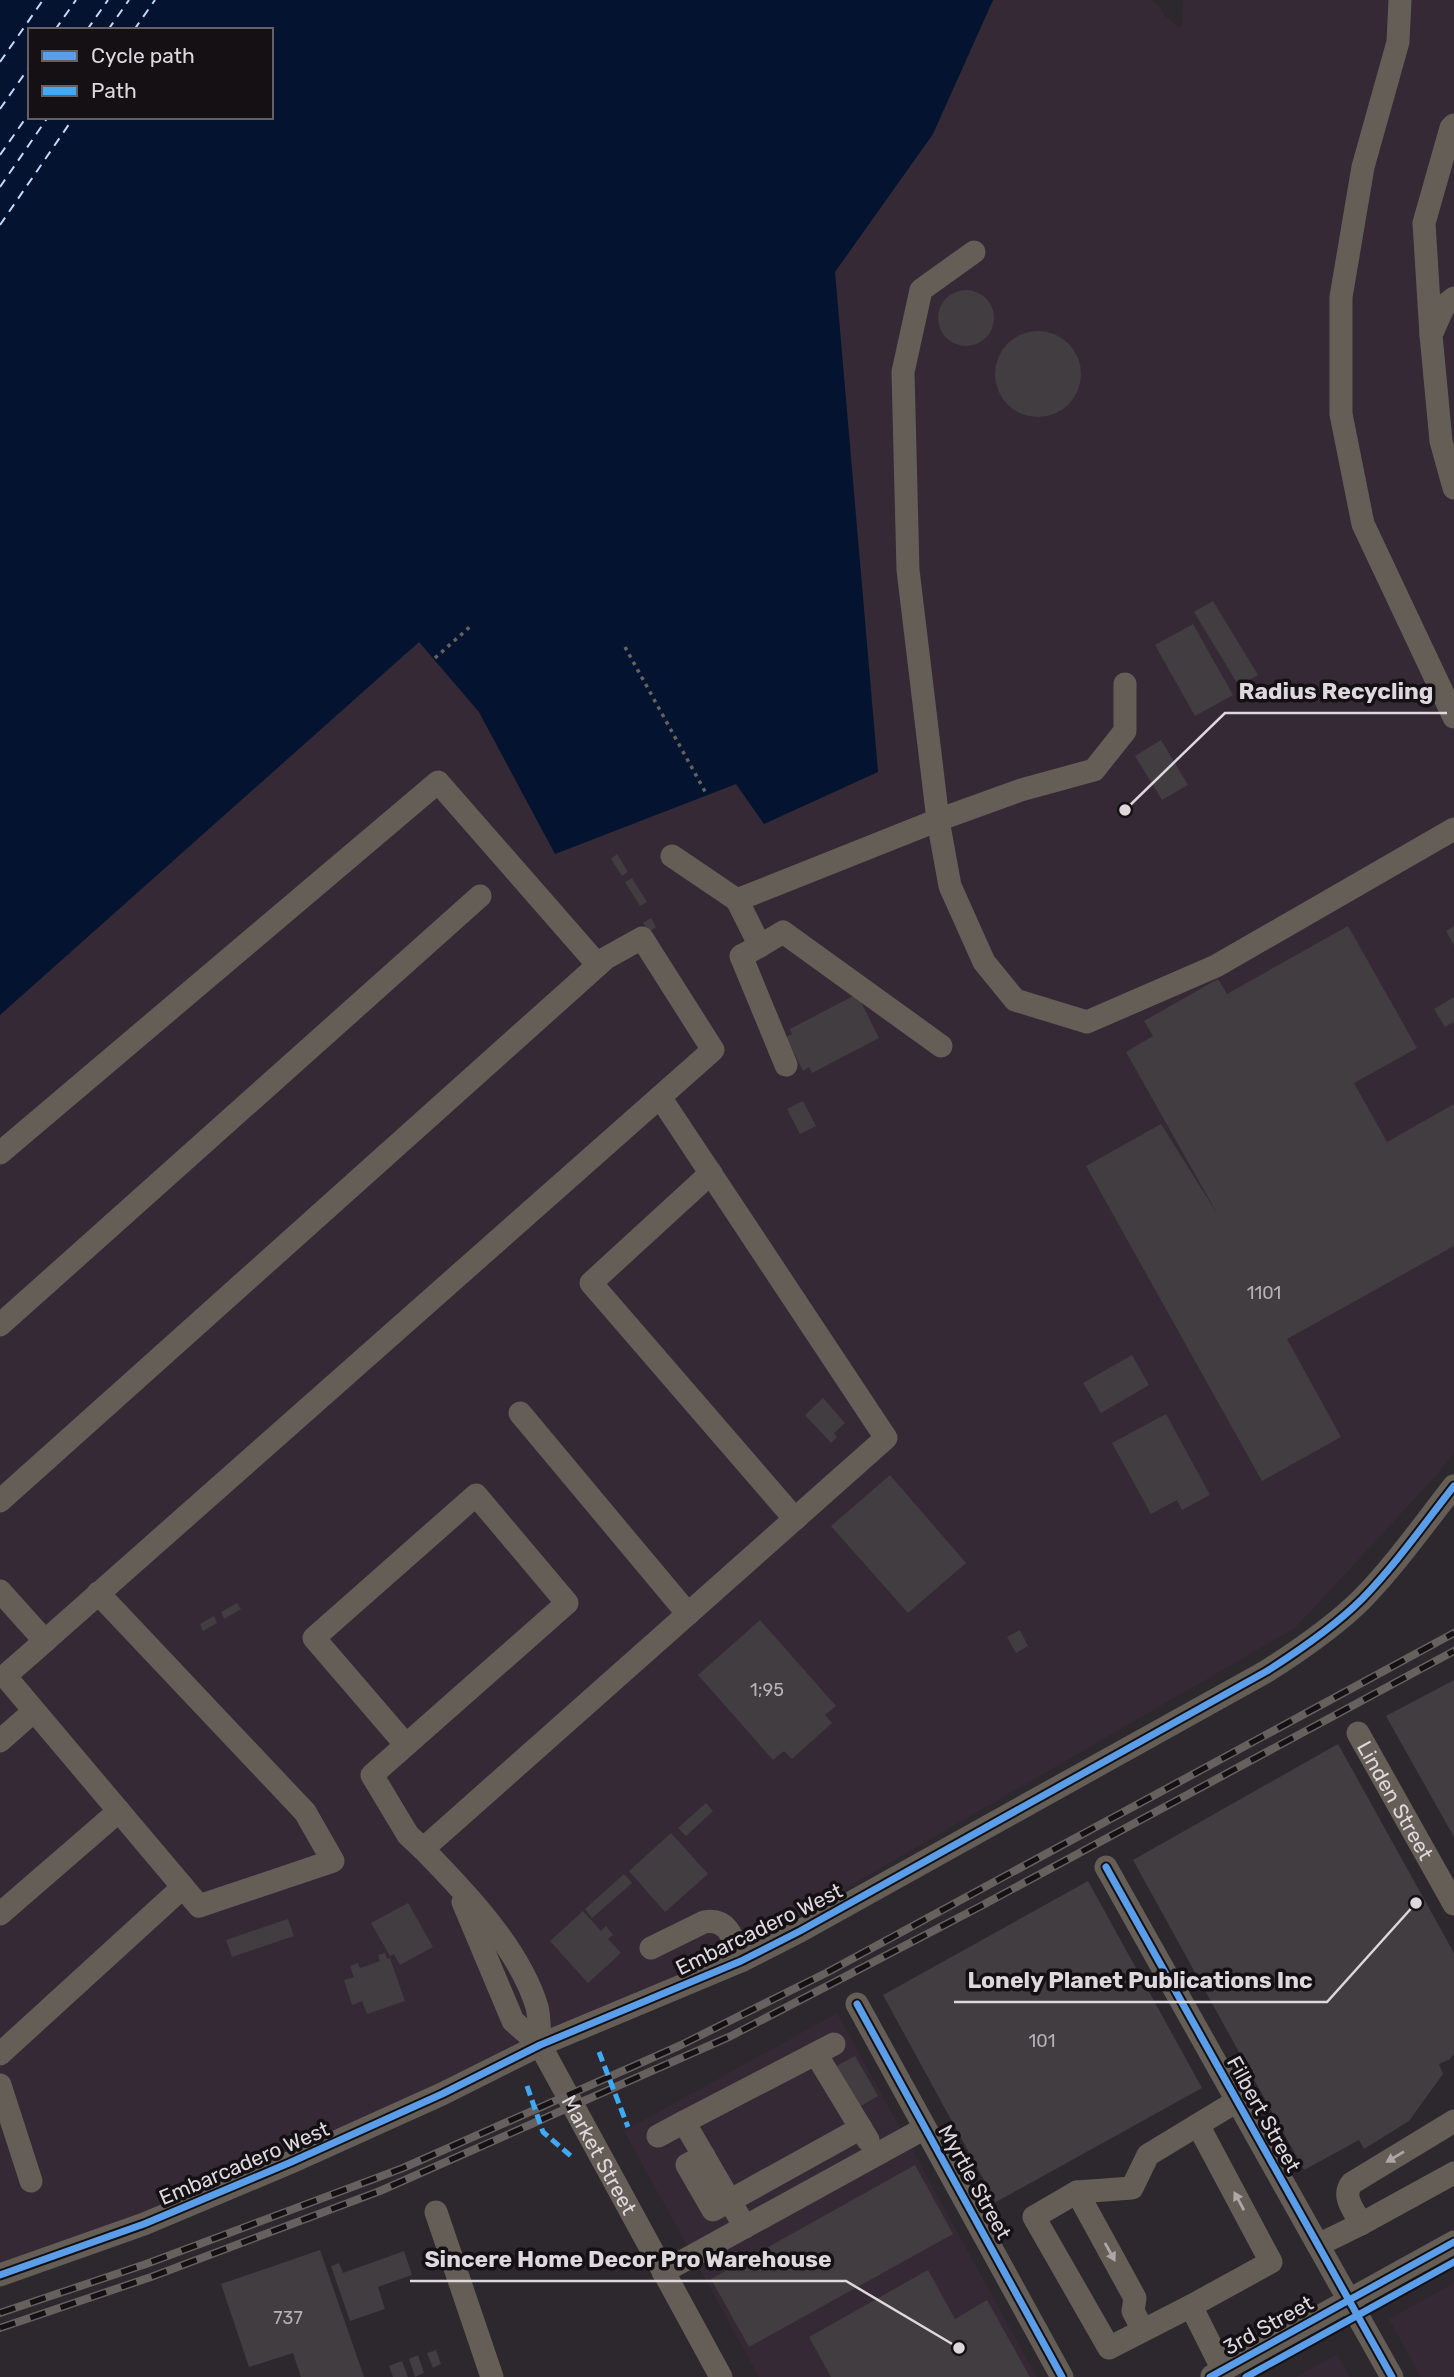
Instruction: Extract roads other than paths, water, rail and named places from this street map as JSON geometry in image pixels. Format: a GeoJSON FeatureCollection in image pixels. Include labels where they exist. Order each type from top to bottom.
{"type":"FeatureCollection","features":[{"type":"Feature","properties":{"kind":"street"},"geometry":{"type":"LineString","coordinates":[[1400,0],[1398,42],[1363,167],[1341,297],[1341,414],[1363,524],[1454,717]]}},
{"type":"Feature","properties":{"kind":"street"},"geometry":{"type":"LineString","coordinates":[[1454,125],[1424,223],[1441,441],[1454,488]]}},
{"type":"Feature","properties":{"kind":"street"},"geometry":{"type":"LineString","coordinates":[[974,252],[921,290],[902,372],[908,570],[938,820],[950,886],[984,962],[1016,1000],[1087,1022],[1216,966],[1454,830]]}},
{"type":"Feature","properties":{"kind":"street"},"geometry":{"type":"LineString","coordinates":[[1431,335],[1444,306],[1454,298]]}},
{"type":"Feature","properties":{"kind":"street"},"geometry":{"type":"LineString","coordinates":[[737,901],[938,820],[1021,790],[1094,770],[1125,731],[1125,684]]}},
{"type":"Feature","properties":{"kind":"street"},"geometry":{"type":"LineString","coordinates":[[0,1153],[438,782],[598,965]]}},
{"type":"Feature","properties":{"kind":"street"},"geometry":{"type":"LineString","coordinates":[[672,856],[737,901],[760,946]]}},
{"type":"Feature","properties":{"kind":"street"},"geometry":{"type":"LineString","coordinates":[[0,1325],[480,896]]}},
{"type":"Feature","properties":{"kind":"street"},"geometry":{"type":"LineString","coordinates":[[786,1065],[741,956],[783,932],[942,1046]]}},
{"type":"Feature","properties":{"kind":"street"},"geometry":{"type":"LineString","coordinates":[[0,1501],[598,965],[642,938],[713,1050],[97,1593],[5,1676],[199,1906],[333,1861],[305,1812],[97,1593]]}},
{"type":"Feature","properties":{"kind":"street"},"geometry":{"type":"LineString","coordinates":[[423,1849],[886,1438],[660,1097]]}},
{"type":"Feature","properties":{"kind":"street"},"geometry":{"type":"LineString","coordinates":[[711,1173],[591,1283],[794,1519]]}},
{"type":"Feature","properties":{"kind":"street"},"geometry":{"type":"LineString","coordinates":[[520,1413],[688,1614]]}},
{"type":"Feature","properties":{"kind":"street","name":"Embarcadero West"},"geometry":{"type":"LineString","coordinates":[[0,2275],[144,2224],[368,2129],[540,2045],[741,1961],[812,1924],[1300,1650],[1360,1600],[1391,1566],[1454,1486]]}},
{"type":"Feature","properties":{"kind":"street"},"geometry":{"type":"LineString","coordinates":[[406,1745],[314,1638],[476,1495],[567,1603],[372,1775],[408,1835],[456,1883],[510,1950],[537,2008],[540,2045]]}},
{"type":"Feature","properties":{"kind":"street"},"geometry":{"type":"LineString","coordinates":[[0,1593],[45,1641]]}},
{"type":"Feature","properties":{"kind":"street"},"geometry":{"type":"LineString","coordinates":[[0,1741],[34,1711]]}},
{"type":"Feature","properties":{"kind":"street","name":"Linden Street"},"geometry":{"type":"LineString","coordinates":[[1357,1733],[1454,1904]]}},
{"type":"Feature","properties":{"kind":"street"},"geometry":{"type":"LineString","coordinates":[[0,1914],[119,1811]]}},
{"type":"Feature","properties":{"kind":"street","name":"Filbert Street"},"geometry":{"type":"LineString","coordinates":[[1106,1867],[1392,2377]]}},
{"type":"Feature","properties":{"kind":"street"},"geometry":{"type":"LineString","coordinates":[[0,2054],[183,1887]]}},
{"type":"Feature","properties":{"kind":"street"},"geometry":{"type":"LineString","coordinates":[[651,1948],[713,1920],[730,1931],[741,1961]]}},
{"type":"Feature","properties":{"kind":"street","name":"Myrtle Street"},"geometry":{"type":"LineString","coordinates":[[857,2004],[1062,2377]]}},
{"type":"Feature","properties":{"kind":"street","name":"Market Street"},"geometry":{"type":"LineString","coordinates":[[540,2045],[720,2377]]}},
{"type":"Feature","properties":{"kind":"street"},"geometry":{"type":"LineString","coordinates":[[659,2136],[825,2049],[875,2156]]}},
{"type":"Feature","properties":{"kind":"street"},"geometry":{"type":"LineString","coordinates":[[0,2085],[31,2181]]}},
{"type":"Feature","properties":{"kind":"street"},"geometry":{"type":"LineString","coordinates":[[1198,2125],[1271,2262],[1109,2348],[1034,2217],[1077,2192],[1132,2188],[1148,2155],[1237,2101]]}},
{"type":"Feature","properties":{"kind":"street"},"geometry":{"type":"LineString","coordinates":[[684,2122],[704,2156],[687,2165],[713,2210],[861,2129]]}},
{"type":"Feature","properties":{"kind":"street"},"geometry":{"type":"LineString","coordinates":[[1361,2224],[1346,2195],[1352,2183],[1454,2122]]}},
{"type":"Feature","properties":{"kind":"street"},"geometry":{"type":"LineString","coordinates":[[663,2272],[925,2128]]}},
{"type":"Feature","properties":{"kind":"street"},"geometry":{"type":"LineString","coordinates":[[1318,2245],[1454,2173]]}},
{"type":"Feature","properties":{"kind":"street"},"geometry":{"type":"LineString","coordinates":[[1077,2192],[1135,2298],[1133,2311],[1143,2330]]}},
{"type":"Feature","properties":{"kind":"street"},"geometry":{"type":"LineString","coordinates":[[731,2200],[746,2227]]}},
{"type":"Feature","properties":{"kind":"street"},"geometry":{"type":"LineString","coordinates":[[436,2212],[492,2377]]}},
{"type":"Feature","properties":{"kind":"street","name":"3rd Street"},"geometry":{"type":"LineString","coordinates":[[1216,2373],[1454,2242]]}},
{"type":"Feature","properties":{"kind":"street"},"geometry":{"type":"LineString","coordinates":[[1191,2306],[1216,2373]]}},
{"type":"Feature","properties":{"kind":"water"},"geometry":{"type":"Polygon","coordinates":[[[0,0],[993,0],[933,134],[835,272],[878,772],[764,824],[736,784],[555,854],[479,712],[419,642],[0,1015],[0,0]]]}},
{"type":"Feature","properties":{"kind":"railway"},"geometry":{"type":"LineString","coordinates":[[0,2313],[146,2264],[403,2168],[679,2046],[826,1973],[1454,1633]]}},
{"type":"Feature","properties":{"kind":"railway"},"geometry":{"type":"LineString","coordinates":[[0,2328],[151,2277],[380,2191],[731,2036],[981,1906],[1454,1651]]}},
{"type":"Feature","properties":{"kind":"place","name":"Radius Recycling"},"geometry":{"type":"Point","coordinates":[1125,810]}},
{"type":"Feature","properties":{"kind":"place","name":"Lonely Planet Publications Inc"},"geometry":{"type":"Point","coordinates":[1416,1903]}},
{"type":"Feature","properties":{"kind":"place","name":"Sincere Home Decor Pro Warehouse"},"geometry":{"type":"Point","coordinates":[959,2348]}}]}
